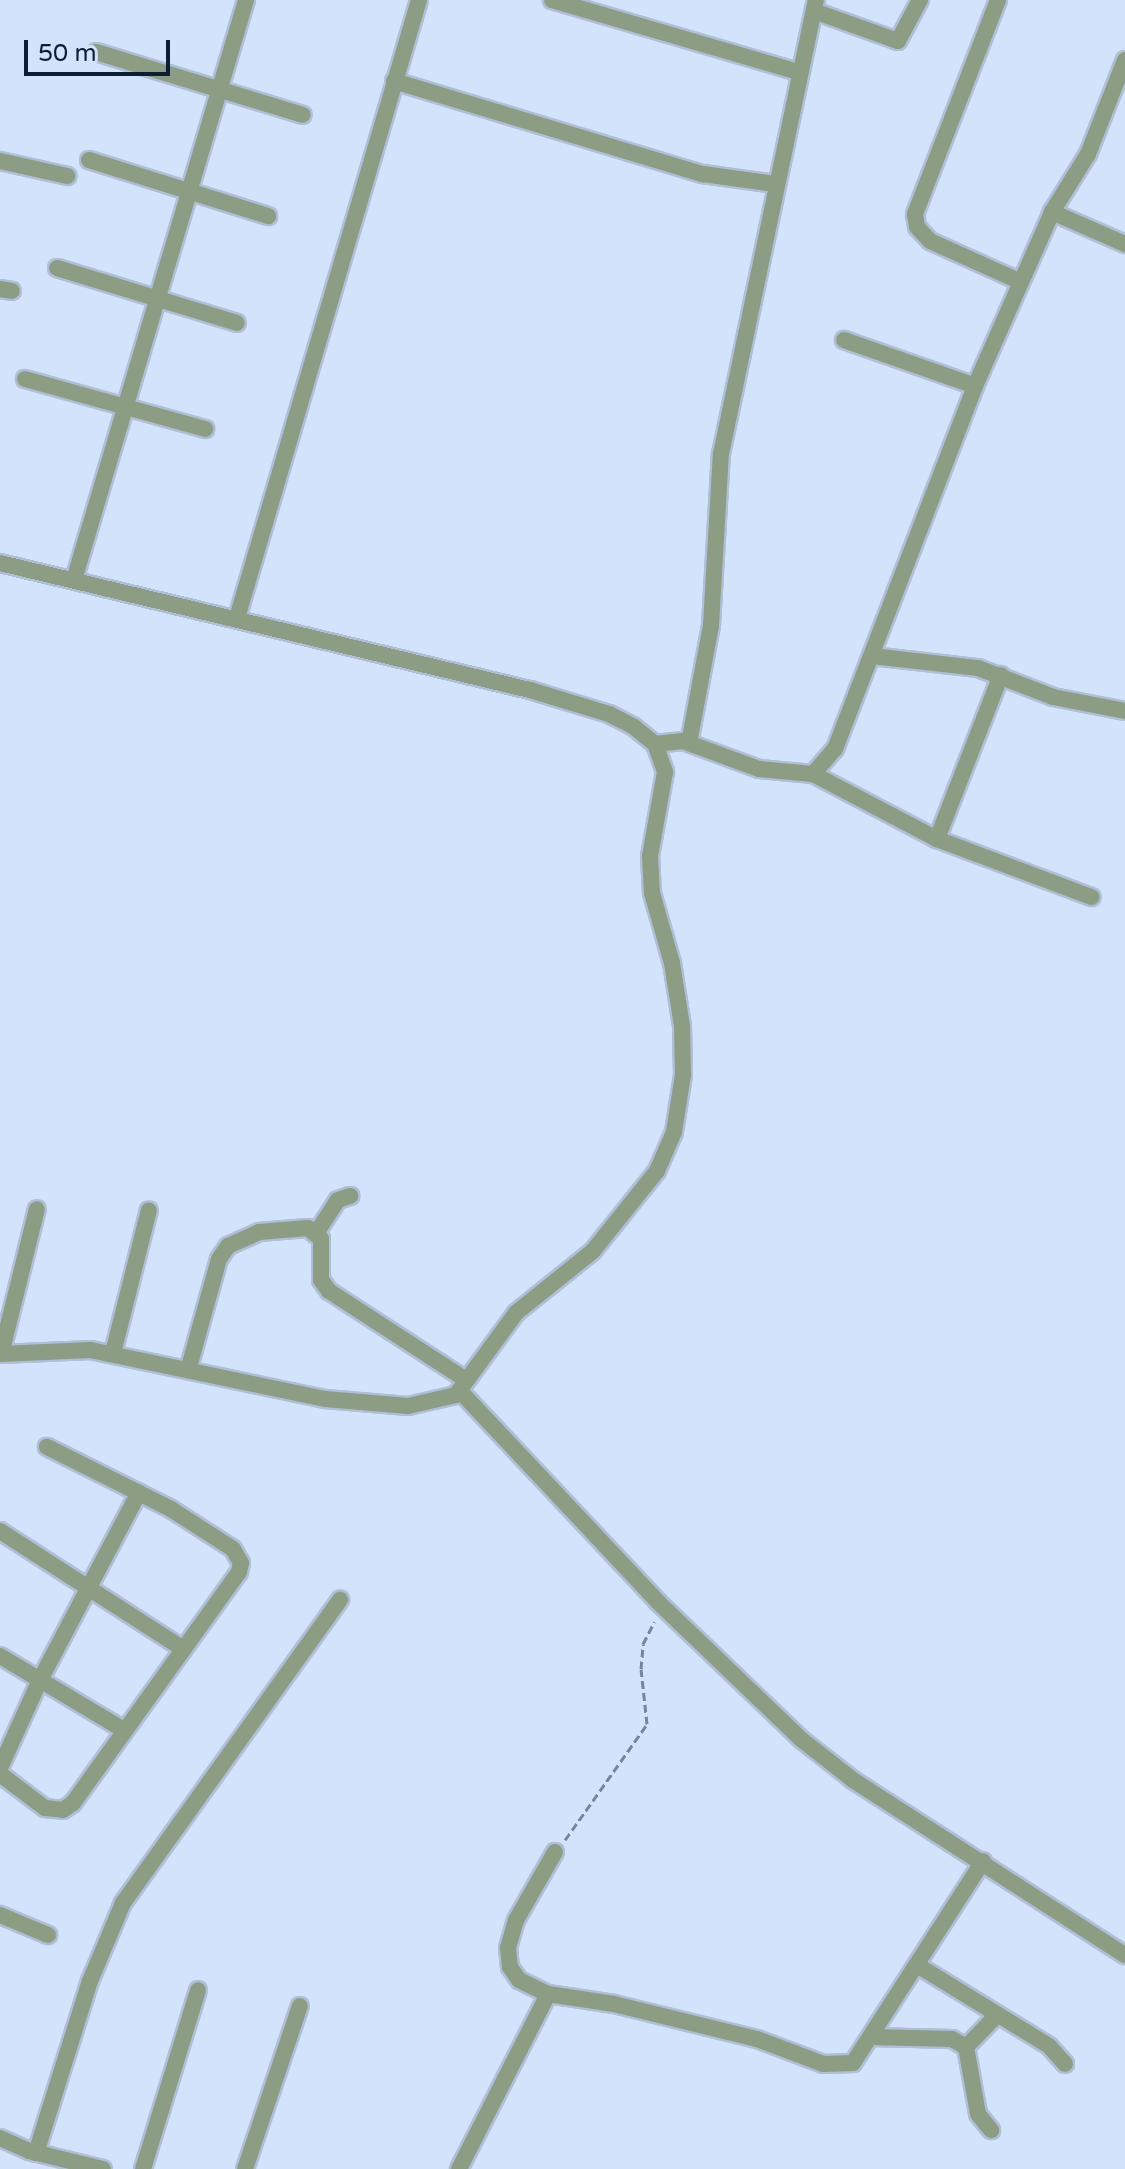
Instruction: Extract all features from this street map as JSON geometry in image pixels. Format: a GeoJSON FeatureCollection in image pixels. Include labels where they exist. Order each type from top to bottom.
{"type":"FeatureCollection","features":[{"type":"Feature","properties":{"kind":"street"},"geometry":{"type":"LineString","coordinates":[[74,580],[246,0]]}},
{"type":"Feature","properties":{"kind":"street"},"geometry":{"type":"LineString","coordinates":[[237,618],[419,0]]}},
{"type":"Feature","properties":{"kind":"street"},"geometry":{"type":"LineString","coordinates":[[552,0],[799,72]]}},
{"type":"Feature","properties":{"kind":"street"},"geometry":{"type":"LineString","coordinates":[[689,743],[711,625],[721,454],[775,184],[815,5],[898,41],[920,0]]}},
{"type":"Feature","properties":{"kind":"street"},"geometry":{"type":"LineString","coordinates":[[998,0],[915,214],[917,227],[930,241],[1019,281]]}},
{"type":"Feature","properties":{"kind":"street"},"geometry":{"type":"LineString","coordinates":[[96,52],[303,115]]}},
{"type":"Feature","properties":{"kind":"street"},"geometry":{"type":"LineString","coordinates":[[813,774],[835,749],[975,386],[1019,281],[1052,212],[1088,154],[1125,60]]}},
{"type":"Feature","properties":{"kind":"street"},"geometry":{"type":"LineString","coordinates":[[394,81],[703,174],[775,184]]}},
{"type":"Feature","properties":{"kind":"street"},"geometry":{"type":"LineString","coordinates":[[89,160],[268,216]]}},
{"type":"Feature","properties":{"kind":"street"},"geometry":{"type":"LineString","coordinates":[[0,161],[67,176]]}},
{"type":"Feature","properties":{"kind":"street"},"geometry":{"type":"LineString","coordinates":[[1052,212],[1125,244]]}},
{"type":"Feature","properties":{"kind":"street"},"geometry":{"type":"LineString","coordinates":[[57,268],[237,323]]}},
{"type":"Feature","properties":{"kind":"street"},"geometry":{"type":"LineString","coordinates":[[844,340],[975,386]]}},
{"type":"Feature","properties":{"kind":"street"},"geometry":{"type":"LineString","coordinates":[[25,379],[205,429]]}},
{"type":"Feature","properties":{"kind":"street"},"geometry":{"type":"LineString","coordinates":[[0,563],[578,703],[621,720],[655,744],[665,772],[650,856],[652,893],[672,963],[682,1026],[683,1075],[674,1132],[657,1171],[624,1217],[593,1251],[516,1313],[463,1386],[434,1403],[408,1406],[325,1399],[240,1385],[189,1367],[113,1353],[0,1354],[37,1209]]}},
{"type":"Feature","properties":{"kind":"street"},"geometry":{"type":"LineString","coordinates":[[872,656],[932,659],[1001,675],[1053,697],[1125,711]]}},
{"type":"Feature","properties":{"kind":"street"},"geometry":{"type":"LineString","coordinates":[[937,839],[1001,675]]}},
{"type":"Feature","properties":{"kind":"street"},"geometry":{"type":"LineString","coordinates":[[655,744],[689,743],[759,769],[813,774],[937,839],[1091,897]]}},
{"type":"Feature","properties":{"kind":"street"},"geometry":{"type":"LineString","coordinates":[[350,1196],[338,1200],[317,1232],[321,1280],[329,1291],[463,1386],[663,1607],[802,1740],[853,1780],[1125,1955]]}},
{"type":"Feature","properties":{"kind":"street"},"geometry":{"type":"LineString","coordinates":[[113,1353],[149,1210]]}},
{"type":"Feature","properties":{"kind":"street"},"geometry":{"type":"LineString","coordinates":[[189,1367],[219,1259],[228,1246],[276,1229],[317,1232]]}},
{"type":"Feature","properties":{"kind":"street"},"geometry":{"type":"LineString","coordinates":[[47,1447],[139,1492],[233,1549],[241,1563],[239,1572],[122,1729],[113,1749],[63,1810],[45,1808],[0,1771],[40,1680],[139,1492]]}},
{"type":"Feature","properties":{"kind":"street"},"geometry":{"type":"LineString","coordinates":[[0,1531],[183,1649]]}},
{"type":"Feature","properties":{"kind":"street"},"geometry":{"type":"LineString","coordinates":[[36,2153],[90,1981],[123,1903],[340,1600]]}},
{"type":"Feature","properties":{"kind":"street"},"geometry":{"type":"LineString","coordinates":[[0,1656],[122,1729]]}},
{"type":"Feature","properties":{"kind":"street"},"geometry":{"type":"LineString","coordinates":[[555,1852],[516,1920],[508,1948],[510,1967],[519,1980],[548,1994],[614,2004],[757,2039],[823,2064],[853,2063],[983,1861]]}},
{"type":"Feature","properties":{"kind":"street"},"geometry":{"type":"LineString","coordinates":[[0,1915],[48,1935]]}},
{"type":"Feature","properties":{"kind":"street"},"geometry":{"type":"LineString","coordinates":[[917,1965],[1049,2046],[1065,2064]]}},
{"type":"Feature","properties":{"kind":"street"},"geometry":{"type":"LineString","coordinates":[[143,2169],[198,1990]]}},
{"type":"Feature","properties":{"kind":"street"},"geometry":{"type":"LineString","coordinates":[[459,2169],[548,1994]]}},
{"type":"Feature","properties":{"kind":"street"},"geometry":{"type":"LineString","coordinates":[[245,2169],[300,2006]]}},
{"type":"Feature","properties":{"kind":"street"},"geometry":{"type":"LineString","coordinates":[[966,2047],[996,2016]]}},
{"type":"Feature","properties":{"kind":"street"},"geometry":{"type":"LineString","coordinates":[[871,2037],[952,2039],[966,2047]]}},
{"type":"Feature","properties":{"kind":"street"},"geometry":{"type":"LineString","coordinates":[[966,2047],[974,2103],[991,2130]]}},
{"type":"Feature","properties":{"kind":"street"},"geometry":{"type":"LineString","coordinates":[[0,2138],[64,2165],[103,2169]]}},
{"type":"Feature","properties":{"kind":"path"},"geometry":{"type":"LineString","coordinates":[[555,1852],[647,1724],[643,1644],[663,1607]]}}]}
